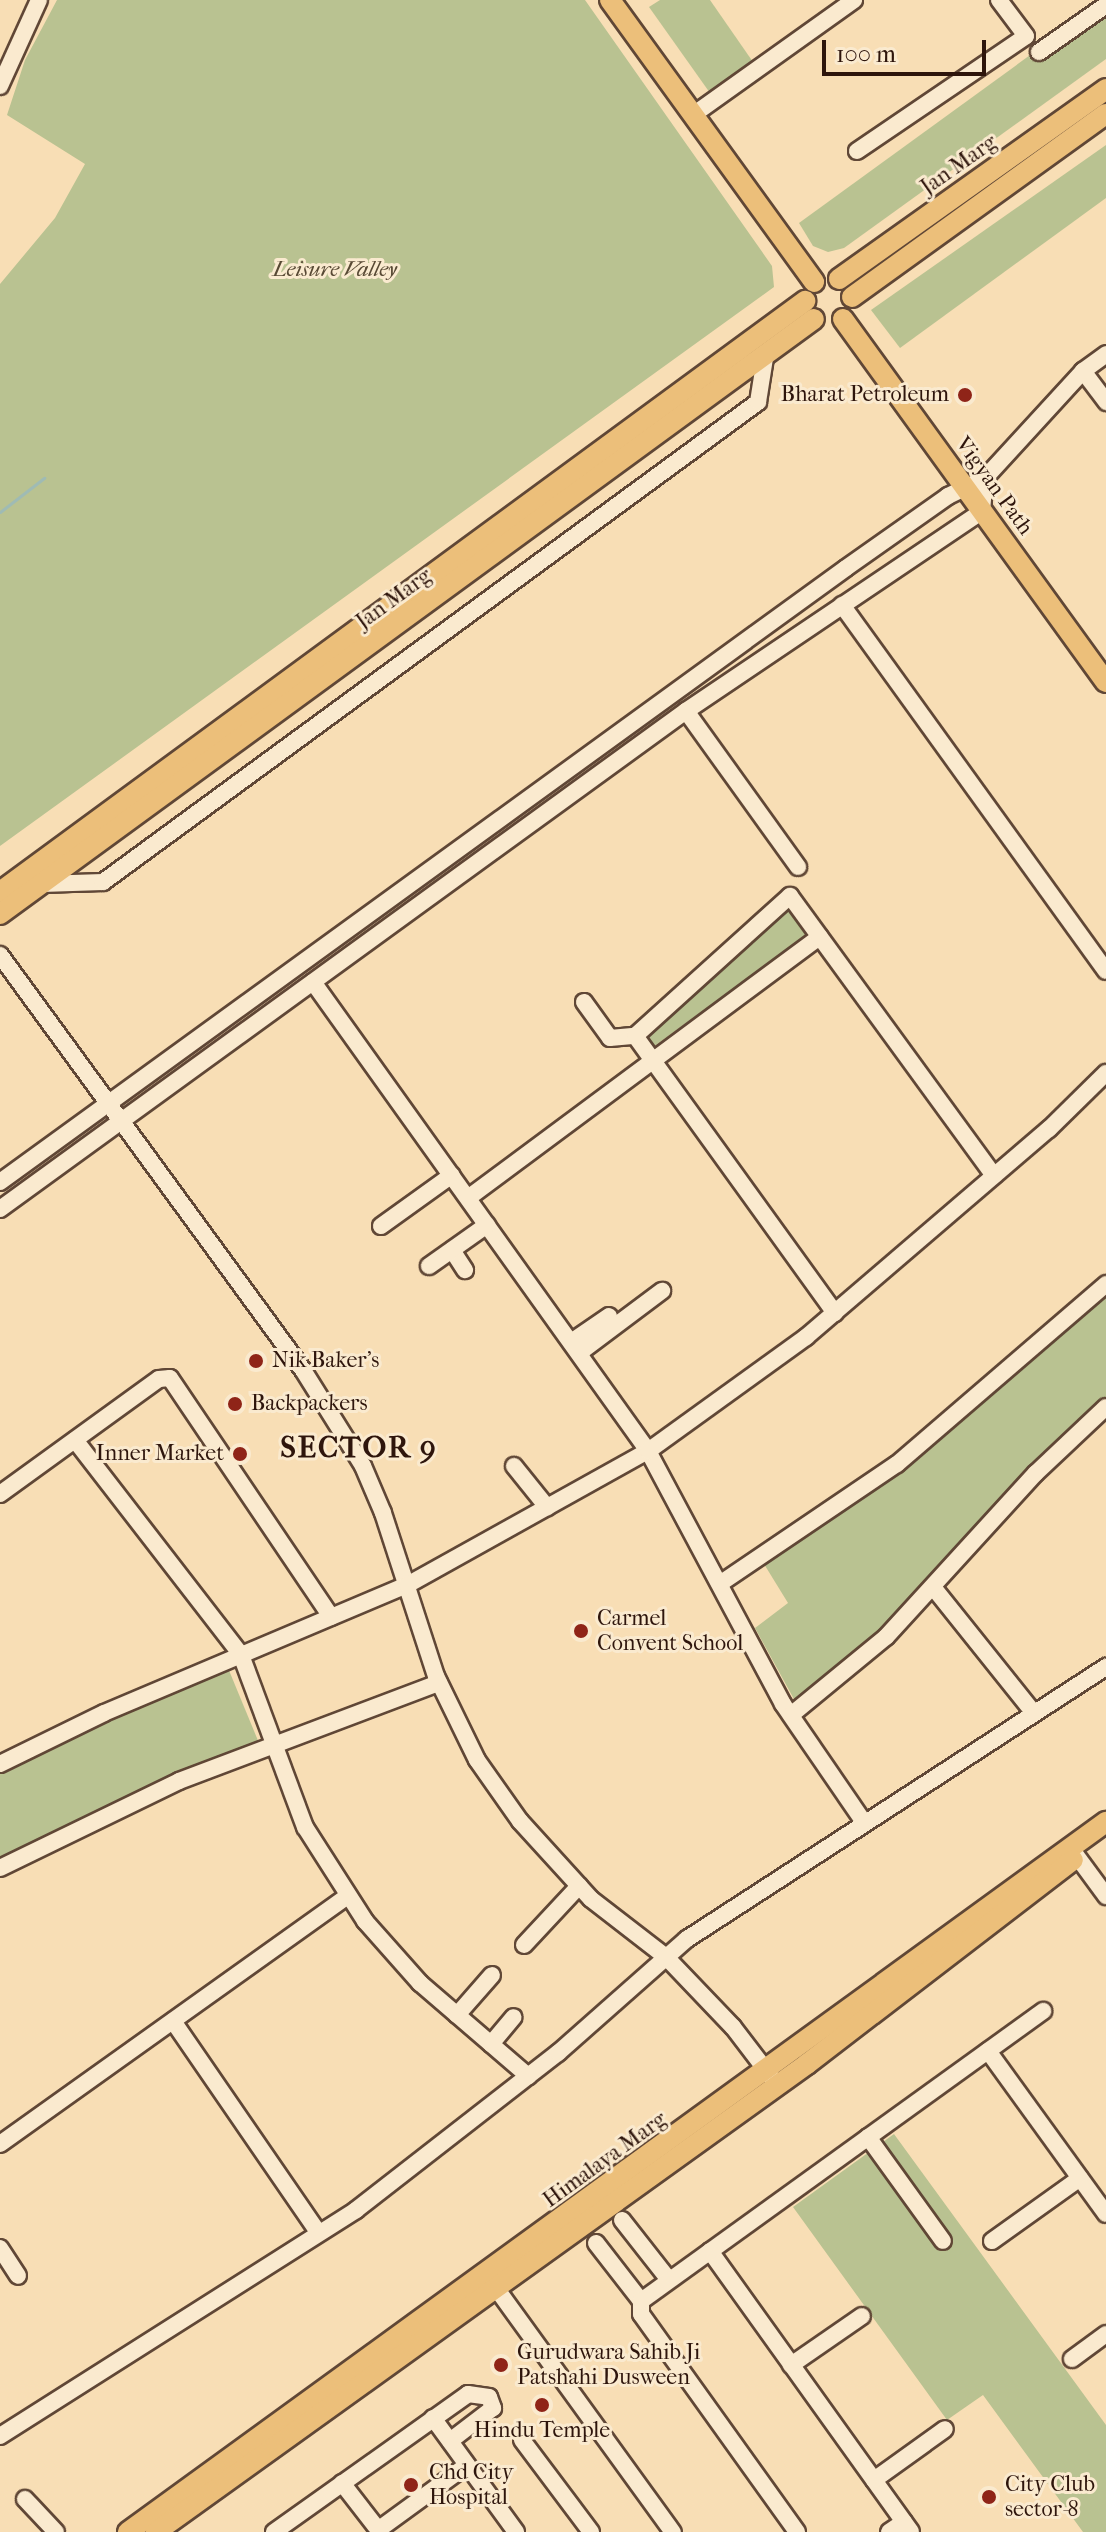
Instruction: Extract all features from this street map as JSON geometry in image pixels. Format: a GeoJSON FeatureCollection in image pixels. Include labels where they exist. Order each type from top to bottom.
{"type":"FeatureCollection","features":[{"type":"Feature","properties":{"kind":"main road"},"geometry":{"type":"LineString","coordinates":[[610,0],[814,282],[809,310],[826,324],[843,319],[852,297],[839,279],[814,282]]}},
{"type":"Feature","properties":{"kind":"main road","name":"Jan Marg"},"geometry":{"type":"LineString","coordinates":[[839,279],[1106,89]]}},
{"type":"Feature","properties":{"kind":"main road","name":"Jan Marg"},"geometry":{"type":"LineString","coordinates":[[852,297],[1106,114]]}},
{"type":"Feature","properties":{"kind":"main road","name":"Jan Marg"},"geometry":{"type":"LineString","coordinates":[[0,914],[765,358],[809,310]]}},
{"type":"Feature","properties":{"kind":"main road","name":"Jan Marg"},"geometry":{"type":"LineString","coordinates":[[0,892],[809,310]]}},
{"type":"Feature","properties":{"kind":"main road","name":"Vigyan Path"},"geometry":{"type":"LineString","coordinates":[[843,319],[1106,682]]}},
{"type":"Feature","properties":{"kind":"main road","name":"Himalaya Marg"},"geometry":{"type":"LineString","coordinates":[[156,2532],[491,2281],[772,2078],[1074,1852],[1106,1822]]}},
{"type":"Feature","properties":{"kind":"main road","name":"Himalaya Marg"},"geometry":{"type":"LineString","coordinates":[[1074,1852],[1106,1837]]}},
{"type":"Feature","properties":{"kind":"main road","name":"Himalaya Marg"},"geometry":{"type":"LineString","coordinates":[[128,2532],[394,2332],[491,2281]]}},
{"type":"Feature","properties":{"kind":"street"},"geometry":{"type":"LineString","coordinates":[[0,85],[39,0]]}},
{"type":"Feature","properties":{"kind":"street"},"geometry":{"type":"LineString","coordinates":[[693,115],[854,0]]}},
{"type":"Feature","properties":{"kind":"street"},"geometry":{"type":"LineString","coordinates":[[999,0],[1042,54],[1106,5]]}},
{"type":"Feature","properties":{"kind":"street"},"geometry":{"type":"LineString","coordinates":[[857,151],[1026,36]]}},
{"type":"Feature","properties":{"kind":"street"},"geometry":{"type":"LineString","coordinates":[[0,1182],[965,486],[985,478],[1083,371],[1106,354]]}},
{"type":"Feature","properties":{"kind":"street"},"geometry":{"type":"LineString","coordinates":[[42,884],[103,882],[758,402],[765,358]]}},
{"type":"Feature","properties":{"kind":"street"},"geometry":{"type":"LineString","coordinates":[[1083,371],[1106,402]]}},
{"type":"Feature","properties":{"kind":"street"},"geometry":{"type":"LineString","coordinates":[[0,1209],[686,711],[982,511],[985,478]]}},
{"type":"Feature","properties":{"kind":"street"},"geometry":{"type":"LineString","coordinates":[[842,605],[1106,971]]}},
{"type":"Feature","properties":{"kind":"street"},"geometry":{"type":"LineString","coordinates":[[686,711],[798,867]]}},
{"type":"Feature","properties":{"kind":"street"},"geometry":{"type":"LineString","coordinates":[[584,1002],[605,1035],[635,1036],[790,896],[994,1176]]}},
{"type":"Feature","properties":{"kind":"street"},"geometry":{"type":"LineString","coordinates":[[468,1198],[820,937]]}},
{"type":"Feature","properties":{"kind":"street"},"geometry":{"type":"LineString","coordinates":[[0,955],[119,1123],[303,1370],[354,1453],[383,1513],[439,1683],[477,1760],[520,1821],[579,1886],[666,1957],[733,2027],[772,2078]]}},
{"type":"Feature","properties":{"kind":"street"},"geometry":{"type":"LineString","coordinates":[[313,982],[648,1451],[791,1715],[863,1821]]}},
{"type":"Feature","properties":{"kind":"street"},"geometry":{"type":"LineString","coordinates":[[635,1036],[835,1313]]}},
{"type":"Feature","properties":{"kind":"street"},"geometry":{"type":"LineString","coordinates":[[0,1764],[241,1655],[407,1585],[648,1451],[835,1313],[994,1176],[1106,1073]]}},
{"type":"Feature","properties":{"kind":"street"},"geometry":{"type":"LineString","coordinates":[[381,1226],[452,1175]]}},
{"type":"Feature","properties":{"kind":"street"},"geometry":{"type":"LineString","coordinates":[[484,1220],[452,1250],[427,1263],[484,1220]]}},
{"type":"Feature","properties":{"kind":"street"},"geometry":{"type":"LineString","coordinates":[[452,1250],[465,1270]]}},
{"type":"Feature","properties":{"kind":"street"},"geometry":{"type":"LineString","coordinates":[[721,1583],[897,1464],[1106,1284]]}},
{"type":"Feature","properties":{"kind":"street"},"geometry":{"type":"LineString","coordinates":[[575,1348],[662,1291]]}},
{"type":"Feature","properties":{"kind":"street"},"geometry":{"type":"LineString","coordinates":[[575,1348],[631,1301]]}},
{"type":"Feature","properties":{"kind":"street"},"geometry":{"type":"LineString","coordinates":[[0,1494],[159,1379],[170,1378],[331,1617]]}},
{"type":"Feature","properties":{"kind":"street"},"geometry":{"type":"LineString","coordinates":[[791,1715],[886,1637],[1036,1473],[1106,1407]]}},
{"type":"Feature","properties":{"kind":"street"},"geometry":{"type":"LineString","coordinates":[[75,1440],[241,1655],[305,1827],[348,1896],[420,1983],[528,2076]]}},
{"type":"Feature","properties":{"kind":"street"},"geometry":{"type":"LineString","coordinates":[[514,1466],[547,1507]]}},
{"type":"Feature","properties":{"kind":"street"},"geometry":{"type":"LineString","coordinates":[[933,1587],[1034,1713]]}},
{"type":"Feature","properties":{"kind":"street"},"geometry":{"type":"LineString","coordinates":[[0,2436],[356,2210],[528,2076],[666,1957],[863,1821],[1106,1667]]}},
{"type":"Feature","properties":{"kind":"street"},"geometry":{"type":"LineString","coordinates":[[0,1868],[179,1781],[439,1683]]}},
{"type":"Feature","properties":{"kind":"street"},"geometry":{"type":"LineString","coordinates":[[1074,1852],[1106,1896]]}},
{"type":"Feature","properties":{"kind":"street"},"geometry":{"type":"LineString","coordinates":[[524,1945],[579,1886]]}},
{"type":"Feature","properties":{"kind":"street"},"geometry":{"type":"LineString","coordinates":[[0,2144],[348,1896]]}},
{"type":"Feature","properties":{"kind":"street"},"geometry":{"type":"LineString","coordinates":[[457,2015],[492,1975]]}},
{"type":"Feature","properties":{"kind":"street"},"geometry":{"type":"LineString","coordinates":[[641,2301],[1043,2011]]}},
{"type":"Feature","properties":{"kind":"street"},"geometry":{"type":"LineString","coordinates":[[491,2044],[514,2017]]}},
{"type":"Feature","properties":{"kind":"street"},"geometry":{"type":"LineString","coordinates":[[173,2021],[318,2232]]}},
{"type":"Feature","properties":{"kind":"street"},"geometry":{"type":"LineString","coordinates":[[988,2051],[1106,2214]]}},
{"type":"Feature","properties":{"kind":"street"},"geometry":{"type":"LineString","coordinates":[[868,2137],[943,2241]]}},
{"type":"Feature","properties":{"kind":"street"},"geometry":{"type":"LineString","coordinates":[[992,2241],[1080,2178]]}},
{"type":"Feature","properties":{"kind":"street"},"geometry":{"type":"LineString","coordinates":[[622,2220],[669,2280]]}},
{"type":"Feature","properties":{"kind":"street"},"geometry":{"type":"LineString","coordinates":[[596,2243],[641,2301],[641,2314],[797,2532]]}},
{"type":"Feature","properties":{"kind":"street"},"geometry":{"type":"LineString","coordinates":[[0,2248],[18,2276]]}},
{"type":"Feature","properties":{"kind":"street"},"geometry":{"type":"LineString","coordinates":[[710,2251],[907,2527],[889,2532]]}},
{"type":"Feature","properties":{"kind":"street"},"geometry":{"type":"LineString","coordinates":[[491,2281],[673,2532]]}},
{"type":"Feature","properties":{"kind":"street"},"geometry":{"type":"LineString","coordinates":[[791,2365],[862,2316]]}},
{"type":"Feature","properties":{"kind":"street"},"geometry":{"type":"LineString","coordinates":[[1072,2359],[1106,2334]]}},
{"type":"Feature","properties":{"kind":"street"},"geometry":{"type":"LineString","coordinates":[[274,2532],[468,2394],[479,2392],[494,2404],[450,2441]]}},
{"type":"Feature","properties":{"kind":"street"},"geometry":{"type":"LineString","coordinates":[[433,2418],[515,2532]]}},
{"type":"Feature","properties":{"kind":"street"},"geometry":{"type":"LineString","coordinates":[[874,2480],[945,2429]]}},
{"type":"Feature","properties":{"kind":"street"},"geometry":{"type":"LineString","coordinates":[[522,2440],[591,2532]]}},
{"type":"Feature","properties":{"kind":"street"},"geometry":{"type":"LineString","coordinates":[[342,2483],[379,2531],[467,2465]]}},
{"type":"Feature","properties":{"kind":"street"},"geometry":{"type":"LineString","coordinates":[[25,2499],[56,2532]]}},
{"type":"Feature","properties":{"kind":"green space","name":"Leisure Valley"},"geometry":{"type":"Polygon","coordinates":[[[57,0],[585,0],[772,266],[774,287],[0,846],[0,284],[55,218],[85,164],[7,115],[25,60],[57,0]]]}},
{"type":"Feature","properties":{"kind":"green space"},"geometry":{"type":"Polygon","coordinates":[[[660,0],[710,0],[753,62],[710,93],[649,7],[660,0]]]}},
{"type":"Feature","properties":{"kind":"green space"},"geometry":{"type":"Polygon","coordinates":[[[1106,0],[1106,59],[844,248],[828,252],[813,246],[799,223],[1106,0]]]}},
{"type":"Feature","properties":{"kind":"green space"},"geometry":{"type":"Polygon","coordinates":[[[1106,145],[1106,198],[900,348],[871,310],[1106,145]]]}},
{"type":"Feature","properties":{"kind":"green space"},"geometry":{"type":"Polygon","coordinates":[[[787,907],[808,935],[653,1047],[645,1034],[787,907]]]}},
{"type":"Feature","properties":{"kind":"green space"},"geometry":{"type":"Polygon","coordinates":[[[1106,1292],[1106,1397],[1031,1469],[877,1632],[795,1701],[755,1628],[788,1603],[764,1564],[898,1471],[1106,1292]]]}},
{"type":"Feature","properties":{"kind":"green space"},"geometry":{"type":"Polygon","coordinates":[[[228,1668],[259,1743],[0,1858],[0,1772],[109,1717],[228,1668]]]}},
{"type":"Feature","properties":{"kind":"green space"},"geometry":{"type":"Polygon","coordinates":[[[894,2134],[1106,2425],[1106,2532],[1083,2532],[983,2395],[947,2420],[793,2207],[894,2134]]]}},
{"type":"Feature","properties":{"kind":"waterway"},"geometry":{"type":"LineString","coordinates":[[0,512],[44,478]]}},
{"type":"Feature","properties":{"kind":"place","name":"Bharat Petroleum"},"geometry":{"type":"Point","coordinates":[965,395]}},
{"type":"Feature","properties":{"kind":"place","name":"Nik Baker's"},"geometry":{"type":"Point","coordinates":[256,1361]}},
{"type":"Feature","properties":{"kind":"place","name":"Backpackers"},"geometry":{"type":"Point","coordinates":[235,1404]}},
{"type":"Feature","properties":{"kind":"place","name":"Inner Market"},"geometry":{"type":"Point","coordinates":[240,1454]}},
{"type":"Feature","properties":{"kind":"place","name":"Carmel Convent School"},"geometry":{"type":"Point","coordinates":[581,1631]}},
{"type":"Feature","properties":{"kind":"place","name":"Gurudwara Sahib Ji Patshahi Dusween"},"geometry":{"type":"Point","coordinates":[501,2365]}},
{"type":"Feature","properties":{"kind":"place","name":"Hindu Temple"},"geometry":{"type":"Point","coordinates":[542,2405]}},
{"type":"Feature","properties":{"kind":"place","name":"Chd City Hospital"},"geometry":{"type":"Point","coordinates":[411,2485]}},
{"type":"Feature","properties":{"kind":"place","name":"City Club sector-8"},"geometry":{"type":"Point","coordinates":[989,2497]}},
{"type":"Feature","properties":{"kind":"district","name":"SECTOR 9"},"geometry":{"type":"Point","coordinates":[359,1448]}}]}
